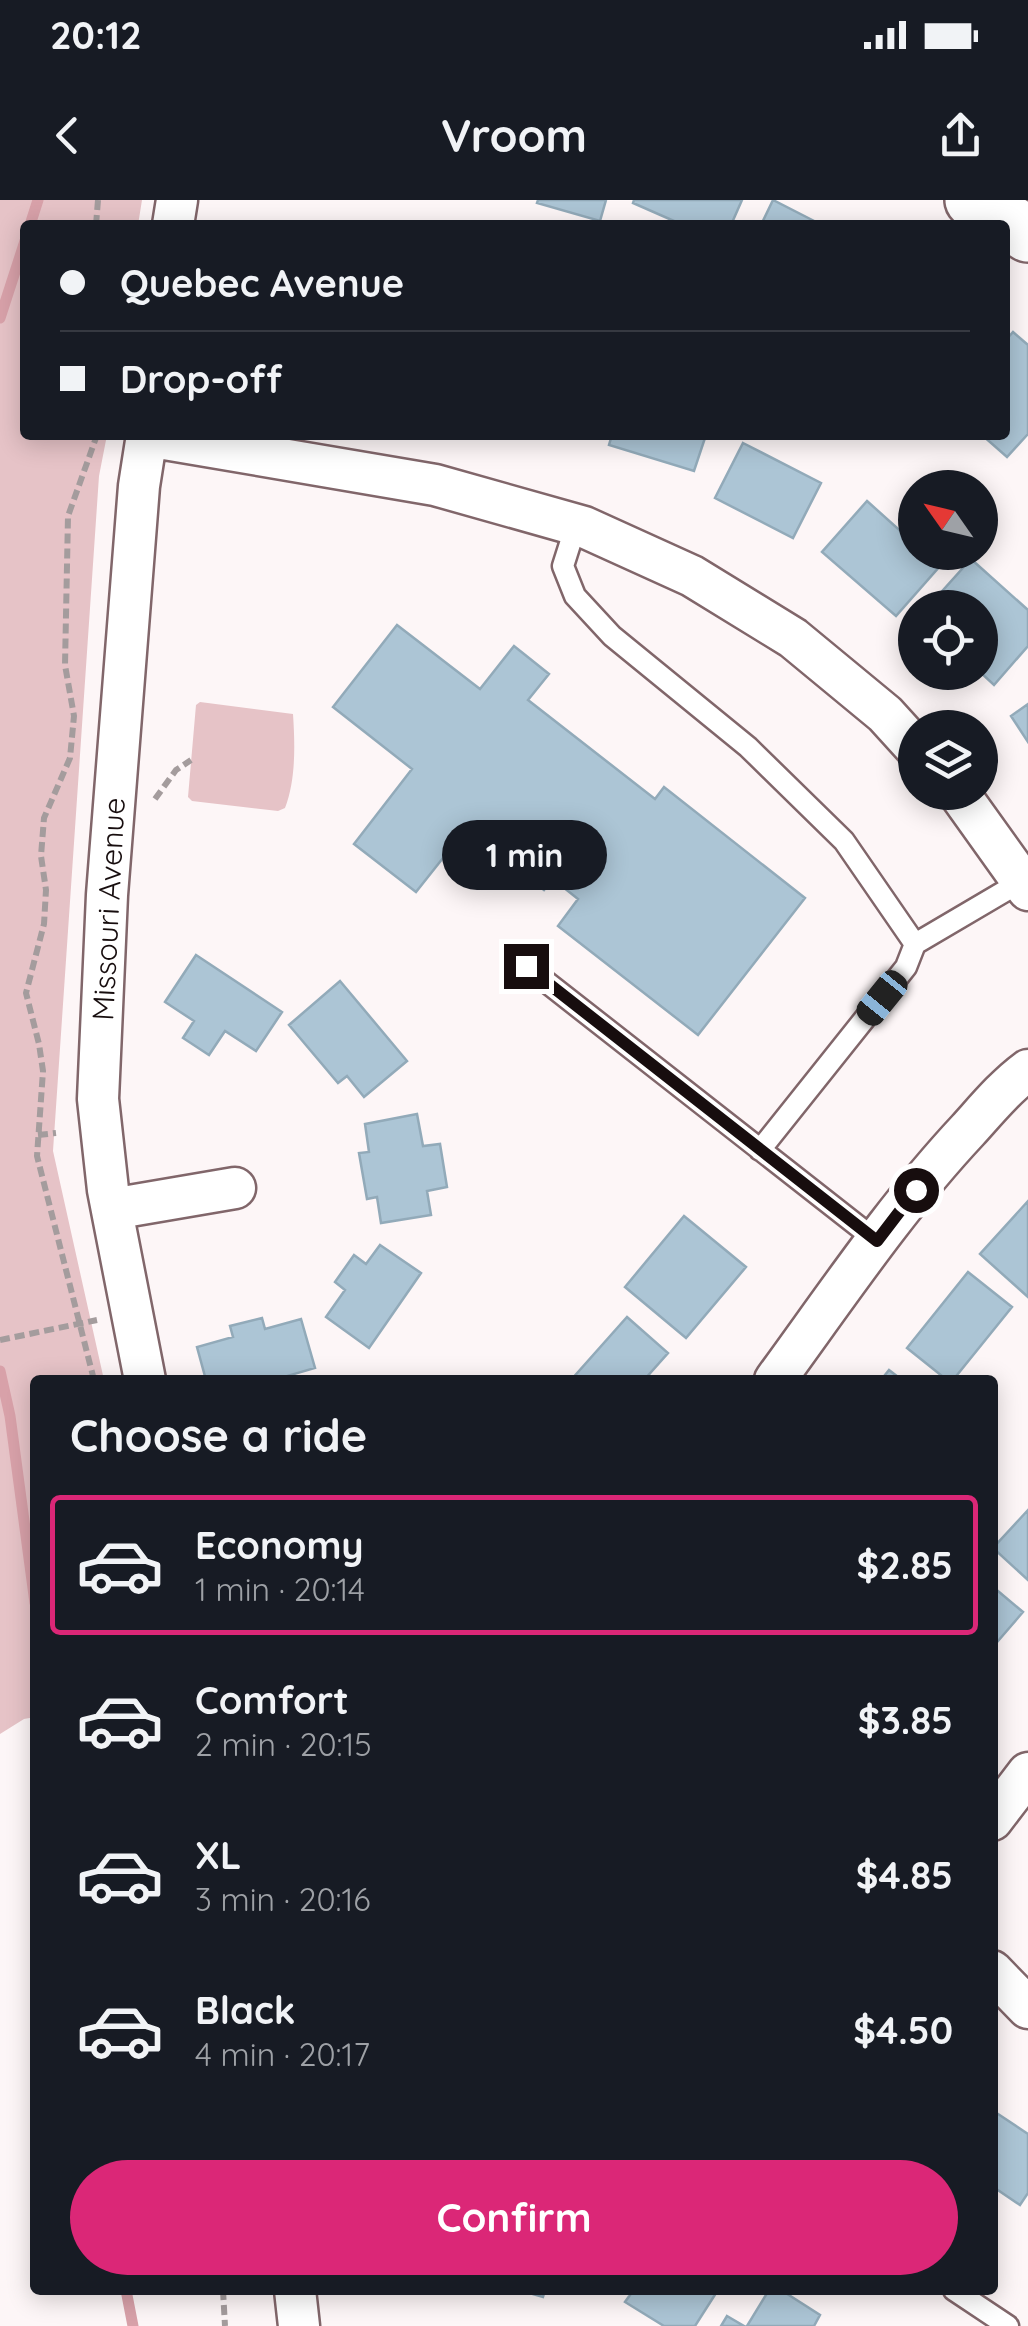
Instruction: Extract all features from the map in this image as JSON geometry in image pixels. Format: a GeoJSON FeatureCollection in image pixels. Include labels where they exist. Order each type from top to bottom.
{"type":"FeatureCollection","features":[{"type":"Feature","properties":{"kind":"street"},"geometry":{"type":"LineString","coordinates":[[973,200],[1005,220]]}},
{"type":"Feature","properties":{"kind":"street","name":"Missouri Avenue"},"geometry":{"type":"LineString","coordinates":[[145,1375],[108,1190],[98,1099],[106,895],[146,440]]}},
{"type":"Feature","properties":{"kind":"street"},"geometry":{"type":"LineString","coordinates":[[170,440],[435,486],[576,525],[692,576],[793,638],[898,728]]}},
{"type":"Feature","properties":{"kind":"street"},"geometry":{"type":"LineString","coordinates":[[971,810],[1025,886]]}},
{"type":"Feature","properties":{"kind":"street"},"geometry":{"type":"LineString","coordinates":[[779,1375],[877,1241],[954,1146],[1028,1070]]}},
{"type":"Feature","properties":{"kind":"street"},"geometry":{"type":"LineString","coordinates":[[112,1209],[235,1188]]}},
{"type":"Feature","properties":{"kind":"street"},"geometry":{"type":"LineString","coordinates":[[998,1812],[1028,1774]]}},
{"type":"Feature","properties":{"kind":"street"},"geometry":{"type":"LineString","coordinates":[[998,1976],[1028,2008]]}},
{"type":"Feature","properties":{"kind":"street"},"geometry":{"type":"LineString","coordinates":[[296,2295],[299,2326]]}},
{"type":"Feature","properties":{"kind":"lane"},"geometry":{"type":"LineString","coordinates":[[576,525],[563,566],[575,596],[612,636],[748,747],[844,841],[915,944]]}},
{"type":"Feature","properties":{"kind":"lane"},"geometry":{"type":"LineString","coordinates":[[760,1150],[906,967],[915,944],[1025,886]]}},
{"type":"Feature","properties":{"kind":"lane"},"geometry":{"type":"LineString","coordinates":[[526,966],[877,1241]]}},
{"type":"Feature","properties":{"kind":"lane"},"geometry":{"type":"LineString","coordinates":[[962,2295],[1008,2326]]}},
{"type":"Feature","properties":{"kind":"path"},"geometry":{"type":"LineString","coordinates":[[93,1375],[37,1156],[43,1071],[26,993],[44,924],[44,818],[70,758],[73,730],[64,665],[68,516],[95,440]]}},
{"type":"Feature","properties":{"kind":"path"},"geometry":{"type":"LineString","coordinates":[[148,808],[176,770],[191,760]]}},
{"type":"Feature","properties":{"kind":"path"},"geometry":{"type":"LineString","coordinates":[[38,1135],[56,1133]]}},
{"type":"Feature","properties":{"kind":"path"},"geometry":{"type":"LineString","coordinates":[[0,1340],[80,1323]]}},
{"type":"Feature","properties":{"kind":"path"},"geometry":{"type":"LineString","coordinates":[[223,2295],[226,2326]]}},
{"type":"Feature","properties":{"kind":"shaded area"},"geometry":{"type":"Polygon","coordinates":[[[0,200],[142,200],[139,220],[20,220],[20,440],[106,440],[99,476],[53,1151],[103,1375],[30,1375],[30,1718],[0,1734],[0,200]]]}},
{"type":"Feature","properties":{"kind":"shaded area"},"geometry":{"type":"Polygon","coordinates":[[[200,702],[293,714],[293,774],[285,808],[278,811],[192,801],[188,797],[196,705],[200,702]]]}},
{"type":"Feature","properties":{"kind":"building"},"geometry":{"type":"Polygon","coordinates":[[[538,200],[606,200],[600,220],[537,203],[538,200]]]}},
{"type":"Feature","properties":{"kind":"building"},"geometry":{"type":"Polygon","coordinates":[[[742,200],[733,220],[672,220],[633,203],[742,200]]]}},
{"type":"Feature","properties":{"kind":"building"},"geometry":{"type":"Polygon","coordinates":[[[773,200],[812,220],[763,220],[773,200]]]}},
{"type":"Feature","properties":{"kind":"building"},"geometry":{"type":"Polygon","coordinates":[[[1013,332],[1028,345],[1028,434],[1007,457],[988,440],[1010,440],[1013,332]]]}},
{"type":"Feature","properties":{"kind":"building"},"geometry":{"type":"Polygon","coordinates":[[[610,440],[704,440],[694,471],[609,445],[610,440]]]}},
{"type":"Feature","properties":{"kind":"building"},"geometry":{"type":"Polygon","coordinates":[[[743,443],[821,483],[793,538],[715,498],[743,443]]]}},
{"type":"Feature","properties":{"kind":"building"},"geometry":{"type":"Polygon","coordinates":[[[867,501],[898,529],[898,570],[936,570],[919,590],[898,590],[896,616],[822,552],[867,501]]]}},
{"type":"Feature","properties":{"kind":"building"},"geometry":{"type":"Polygon","coordinates":[[[961,570],[983,570],[1028,610],[1028,646],[998,680],[998,590],[943,590],[961,570]]]}},
{"type":"Feature","properties":{"kind":"building"},"geometry":{"type":"Polygon","coordinates":[[[397,625],[480,689],[514,646],[549,674],[528,700],[655,799],[664,787],[805,898],[698,1035],[558,926],[578,899],[553,879],[544,890],[466,829],[416,892],[354,844],[412,769],[333,707],[397,625]]]}},
{"type":"Feature","properties":{"kind":"building"},"geometry":{"type":"Polygon","coordinates":[[[1028,704],[1028,742],[1011,716],[1028,704]]]}},
{"type":"Feature","properties":{"kind":"building"},"geometry":{"type":"Polygon","coordinates":[[[196,955],[282,1012],[256,1051],[225,1031],[209,1055],[183,1038],[194,1021],[165,1002],[196,955]]]}},
{"type":"Feature","properties":{"kind":"building"},"geometry":{"type":"Polygon","coordinates":[[[340,981],[407,1061],[364,1097],[347,1076],[338,1083],[289,1025],[340,981]]]}},
{"type":"Feature","properties":{"kind":"building"},"geometry":{"type":"Polygon","coordinates":[[[417,1114],[423,1146],[440,1144],[447,1187],[427,1191],[431,1215],[381,1223],[377,1197],[367,1199],[359,1153],[369,1152],[365,1124],[417,1114]]]}},
{"type":"Feature","properties":{"kind":"building"},"geometry":{"type":"Polygon","coordinates":[[[1028,1201],[1028,1297],[980,1254],[1028,1201]]]}},
{"type":"Feature","properties":{"kind":"building"},"geometry":{"type":"Polygon","coordinates":[[[684,1216],[746,1267],[686,1338],[625,1287],[684,1216]]]}},
{"type":"Feature","properties":{"kind":"building"},"geometry":{"type":"Polygon","coordinates":[[[380,1245],[421,1273],[369,1348],[326,1317],[345,1290],[335,1282],[354,1255],[366,1264],[380,1245]]]}},
{"type":"Feature","properties":{"kind":"building"},"geometry":{"type":"Polygon","coordinates":[[[968,1272],[1012,1307],[957,1375],[941,1375],[907,1348],[968,1272]]]}},
{"type":"Feature","properties":{"kind":"building"},"geometry":{"type":"Polygon","coordinates":[[[627,1317],[668,1353],[648,1375],[575,1375],[627,1317]]]}},
{"type":"Feature","properties":{"kind":"building"},"geometry":{"type":"Polygon","coordinates":[[[262,1318],[265,1329],[301,1319],[315,1368],[290,1375],[205,1375],[197,1347],[233,1337],[230,1326],[262,1318]]]}},
{"type":"Feature","properties":{"kind":"building"},"geometry":{"type":"Polygon","coordinates":[[[1028,1510],[1028,1580],[998,1553],[998,1543],[1028,1510]]]}},
{"type":"Feature","properties":{"kind":"building"},"geometry":{"type":"Polygon","coordinates":[[[998,1591],[1023,1612],[998,1641],[998,1591]]]}},
{"type":"Feature","properties":{"kind":"building"},"geometry":{"type":"Polygon","coordinates":[[[998,2114],[1028,2134],[1028,2193],[1020,2205],[998,2190],[998,2114]]]}},
{"type":"Feature","properties":{"kind":"building"},"geometry":{"type":"Polygon","coordinates":[[[630,2295],[715,2295],[695,2326],[664,2326],[625,2302],[630,2295]]]}},
{"type":"Feature","properties":{"kind":"building"},"geometry":{"type":"Polygon","coordinates":[[[766,2295],[789,2295],[820,2315],[814,2326],[747,2326],[766,2295]]]}},
{"type":"Feature","properties":{"kind":"building"},"geometry":{"type":"Polygon","coordinates":[[[727,2316],[744,2326],[721,2326],[727,2316]]]}},
{"type":"Feature","properties":{"kind":"waterway"},"geometry":{"type":"LineString","coordinates":[[32,220],[38,200]]}},
{"type":"Feature","properties":{"kind":"waterway"},"geometry":{"type":"LineString","coordinates":[[0,318],[20,256]]}},
{"type":"Feature","properties":{"kind":"waterway"},"geometry":{"type":"LineString","coordinates":[[0,1371],[10,1416],[30,1566]]}},
{"type":"Feature","properties":{"kind":"waterway"},"geometry":{"type":"LineString","coordinates":[[127,2295],[133,2326]]}},
{"type":"Feature","properties":{"kind":"route"},"geometry":{"type":"LineString","coordinates":[[526,966],[877,1241],[916,1190]]}}]}
